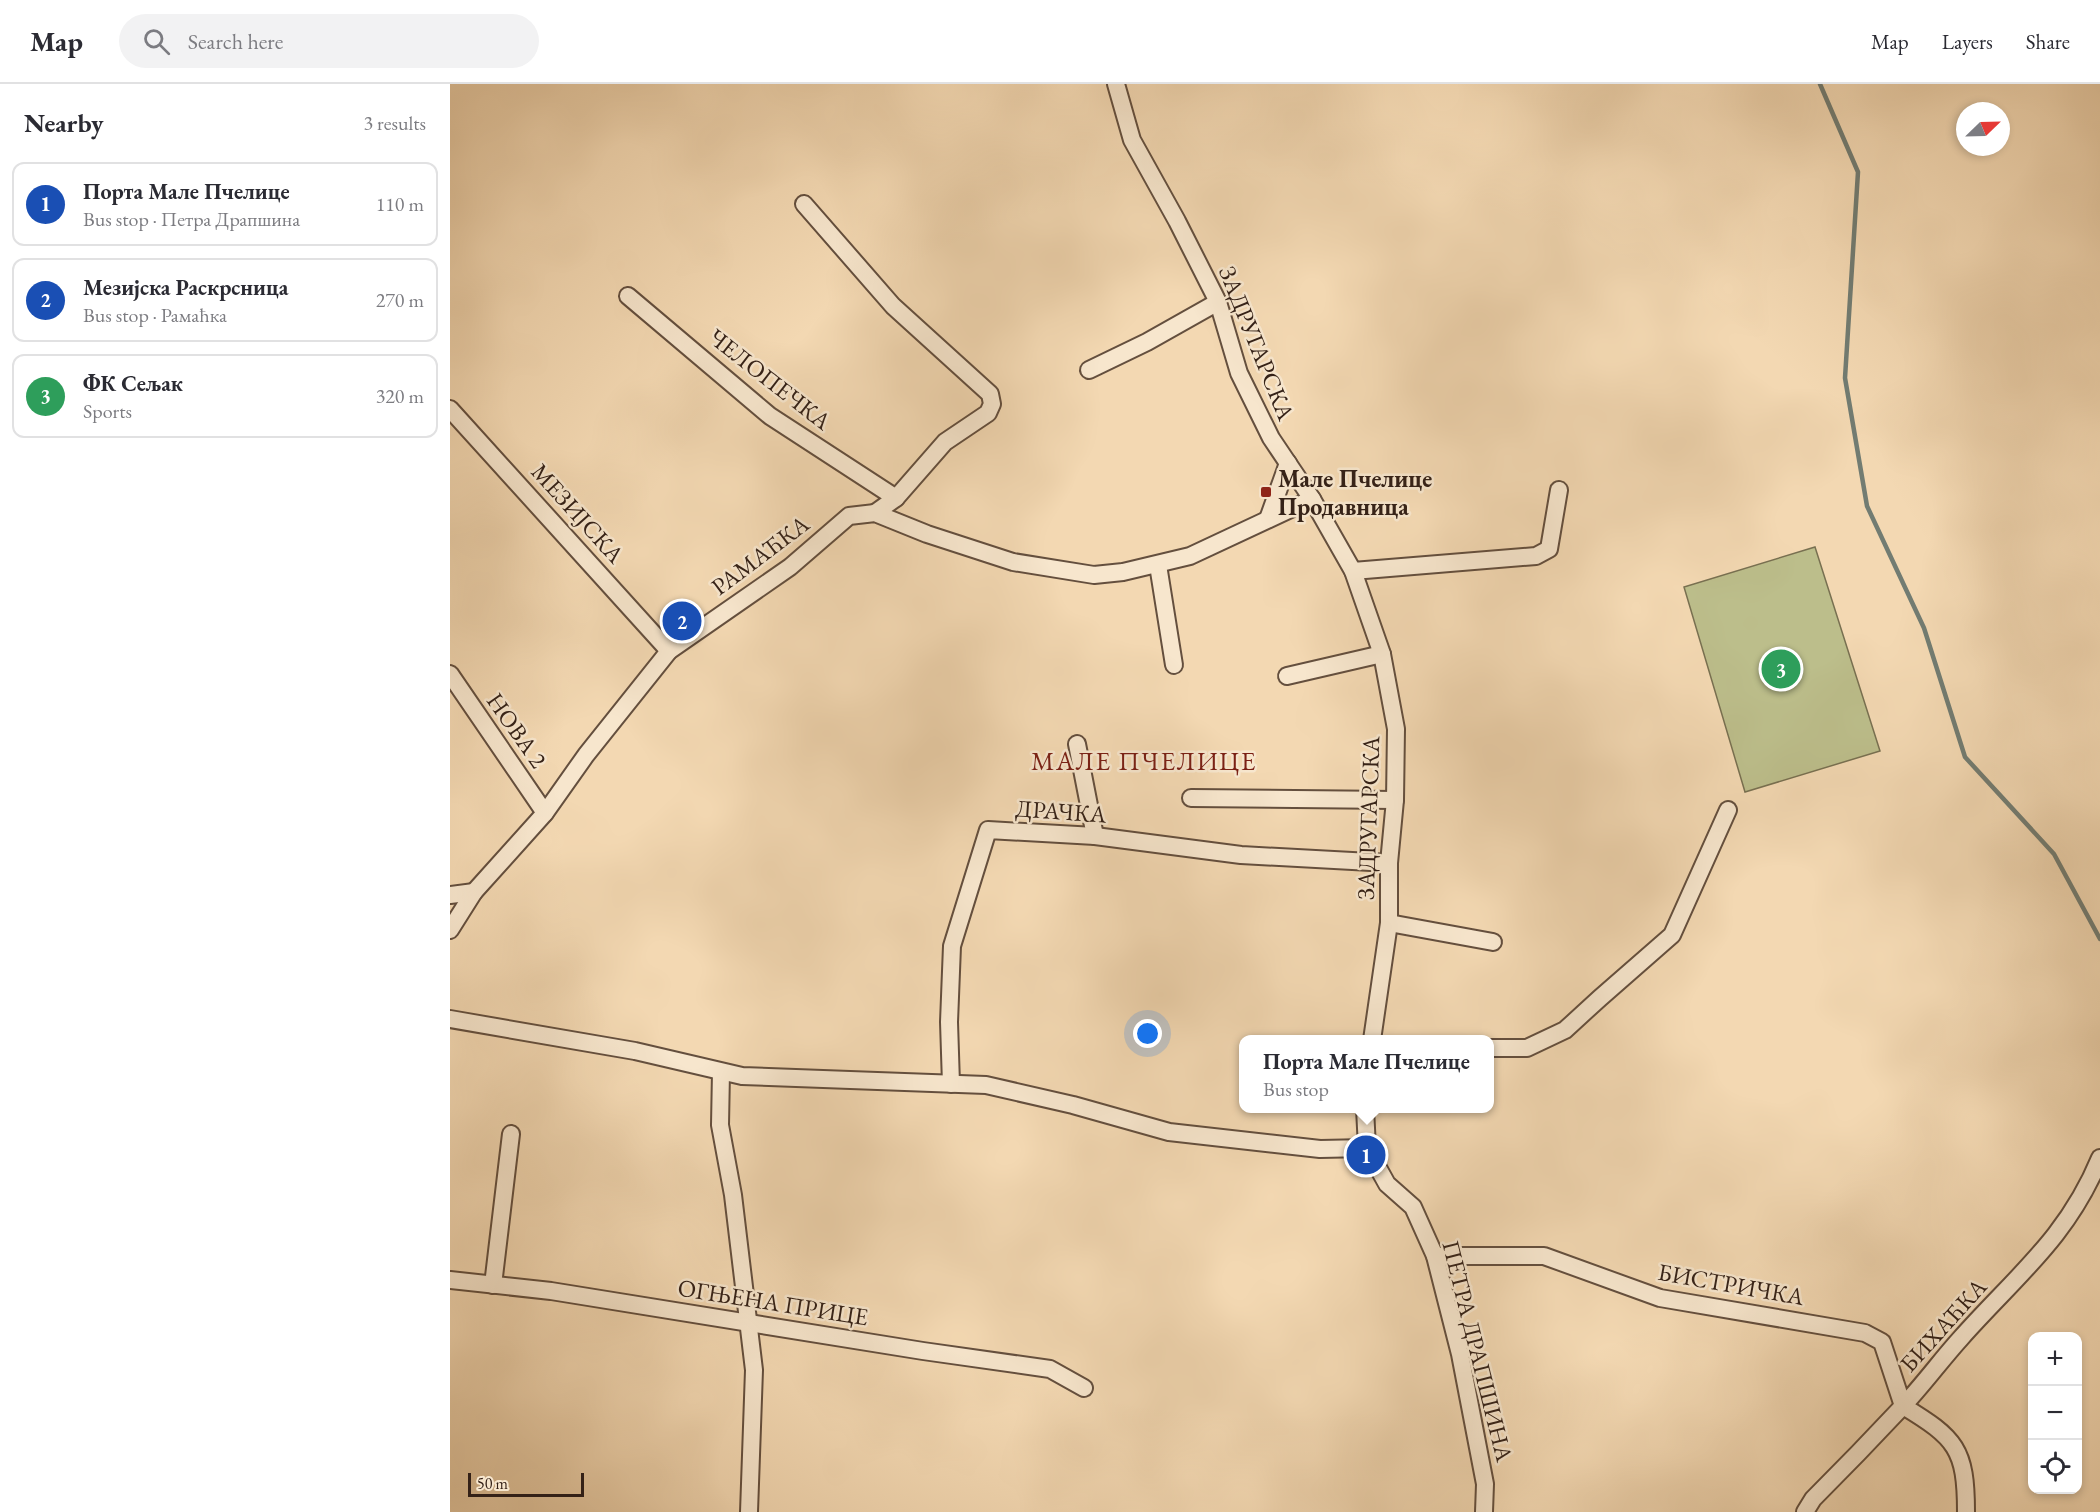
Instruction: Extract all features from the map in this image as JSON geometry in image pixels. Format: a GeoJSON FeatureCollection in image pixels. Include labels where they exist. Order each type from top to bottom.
{"type":"FeatureCollection","features":[{"type":"Feature","properties":{"kind":"street","name":"ЗАДРУГАРСКА"},"geometry":{"type":"LineString","coordinates":[[1116,84],[1132,140],[1218,302],[1239,373],[1271,438],[1312,499],[1353,571],[1382,654],[1396,729],[1395,800],[1389,863],[1389,922],[1373,1035]]}},
{"type":"Feature","properties":{"kind":"street"},"geometry":{"type":"LineString","coordinates":[[804,204],[892,306],[990,394],[992,404],[988,413],[945,442],[896,498],[875,513]]}},
{"type":"Feature","properties":{"kind":"street","name":"ЧЕЛОПЕЧКА"},"geometry":{"type":"LineString","coordinates":[[628,296],[770,416],[896,498]]}},
{"type":"Feature","properties":{"kind":"street"},"geometry":{"type":"LineString","coordinates":[[1089,370],[1147,342],[1218,302]]}},
{"type":"Feature","properties":{"kind":"street","name":"МЕЗИЈСКА"},"geometry":{"type":"LineString","coordinates":[[450,409],[669,651]]}},
{"type":"Feature","properties":{"kind":"street"},"geometry":{"type":"LineString","coordinates":[[1268,519],[1288,463]]}},
{"type":"Feature","properties":{"kind":"street"},"geometry":{"type":"LineString","coordinates":[[1353,571],[1543,554],[1549,549],[1559,490]]}},
{"type":"Feature","properties":{"kind":"street"},"geometry":{"type":"LineString","coordinates":[[875,513],[927,534],[1013,562],[1094,575],[1123,572],[1190,556],[1312,499]]}},
{"type":"Feature","properties":{"kind":"street","name":"РАМАЋКА"},"geometry":{"type":"LineString","coordinates":[[450,930],[474,892],[545,813],[586,755],[669,651],[790,567],[849,516],[875,513]]}},
{"type":"Feature","properties":{"kind":"street"},"geometry":{"type":"LineString","coordinates":[[1158,565],[1174,665]]}},
{"type":"Feature","properties":{"kind":"street"},"geometry":{"type":"LineString","coordinates":[[1287,676],[1382,654]]}},
{"type":"Feature","properties":{"kind":"street","name":"НОВА 2"},"geometry":{"type":"LineString","coordinates":[[450,674],[545,813]]}},
{"type":"Feature","properties":{"kind":"street"},"geometry":{"type":"LineString","coordinates":[[1077,744],[1095,836]]}},
{"type":"Feature","properties":{"kind":"street"},"geometry":{"type":"LineString","coordinates":[[1191,798],[1395,800]]}},
{"type":"Feature","properties":{"kind":"street"},"geometry":{"type":"LineString","coordinates":[[1494,1048],[1527,1048],[1565,1030],[1672,935],[1728,810]]}},
{"type":"Feature","properties":{"kind":"street","name":"ДРАЧКА"},"geometry":{"type":"LineString","coordinates":[[951,1084],[949,1022],[952,946],[988,830],[1095,836],[1241,855],[1389,863]]}},
{"type":"Feature","properties":{"kind":"street"},"geometry":{"type":"LineString","coordinates":[[450,895],[474,892]]}},
{"type":"Feature","properties":{"kind":"street"},"geometry":{"type":"LineString","coordinates":[[1389,922],[1493,942]]}},
{"type":"Feature","properties":{"kind":"street"},"geometry":{"type":"LineString","coordinates":[[450,1019],[634,1051],[742,1077],[986,1085],[1073,1105],[1169,1132],[1320,1149],[1367,1148],[1365,1113]]}},
{"type":"Feature","properties":{"kind":"street"},"geometry":{"type":"LineString","coordinates":[[721,1072],[720,1125],[733,1196],[754,1370],[749,1512]]}},
{"type":"Feature","properties":{"kind":"street"},"geometry":{"type":"LineString","coordinates":[[493,1285],[511,1134]]}},
{"type":"Feature","properties":{"kind":"street","name":"ПЕТРА ДРАПШИНА"},"geometry":{"type":"LineString","coordinates":[[1367,1148],[1387,1184],[1413,1207],[1435,1256],[1460,1354],[1485,1484],[1485,1512]]}},
{"type":"Feature","properties":{"kind":"street","name":"БИХАЋКА"},"geometry":{"type":"LineString","coordinates":[[1805,1512],[1813,1499],[1903,1406],[1962,1337],[2059,1233],[2090,1182],[2100,1158]]}},
{"type":"Feature","properties":{"kind":"street","name":"БИСТРИЧКА"},"geometry":{"type":"LineString","coordinates":[[1435,1256],[1544,1256],[1659,1298],[1865,1333],[1882,1342],[1903,1406]]}},
{"type":"Feature","properties":{"kind":"street","name":"ОГЊЕНА ПРИЦЕ"},"geometry":{"type":"LineString","coordinates":[[450,1280],[551,1291],[923,1351],[1050,1369],[1084,1388]]}},
{"type":"Feature","properties":{"kind":"street"},"geometry":{"type":"LineString","coordinates":[[1903,1406],[1937,1427],[1952,1442],[1961,1461],[1966,1488],[1966,1512]]}},
{"type":"Feature","properties":{"kind":"green space"},"geometry":{"type":"Polygon","coordinates":[[[1815,547],[1880,751],[1745,792],[1684,587],[1815,547]]]}},
{"type":"Feature","properties":{"kind":"waterway"},"geometry":{"type":"LineString","coordinates":[[1820,84],[1858,172],[1845,378],[1867,506],[1924,628],[1965,757],[2054,854],[2100,939]]}},
{"type":"Feature","properties":{"kind":"place","name":"Мале Пчелице Продавница"},"geometry":{"type":"Point","coordinates":[1266,492]}},
{"type":"Feature","properties":{"kind":"place","name":"Мезијска Раскрсница"},"geometry":{"type":"Point","coordinates":[682,621]}},
{"type":"Feature","properties":{"kind":"place","name":"ФК Сељак"},"geometry":{"type":"Point","coordinates":[1781,669]}},
{"type":"Feature","properties":{"kind":"place","name":"Порта Мале Пчелице"},"geometry":{"type":"Point","coordinates":[1366,1155]}},
{"type":"Feature","properties":{"kind":"district","name":"МАЛЕ ПЧЕЛИЦЕ"},"geometry":{"type":"Point","coordinates":[1144,761]}}]}
